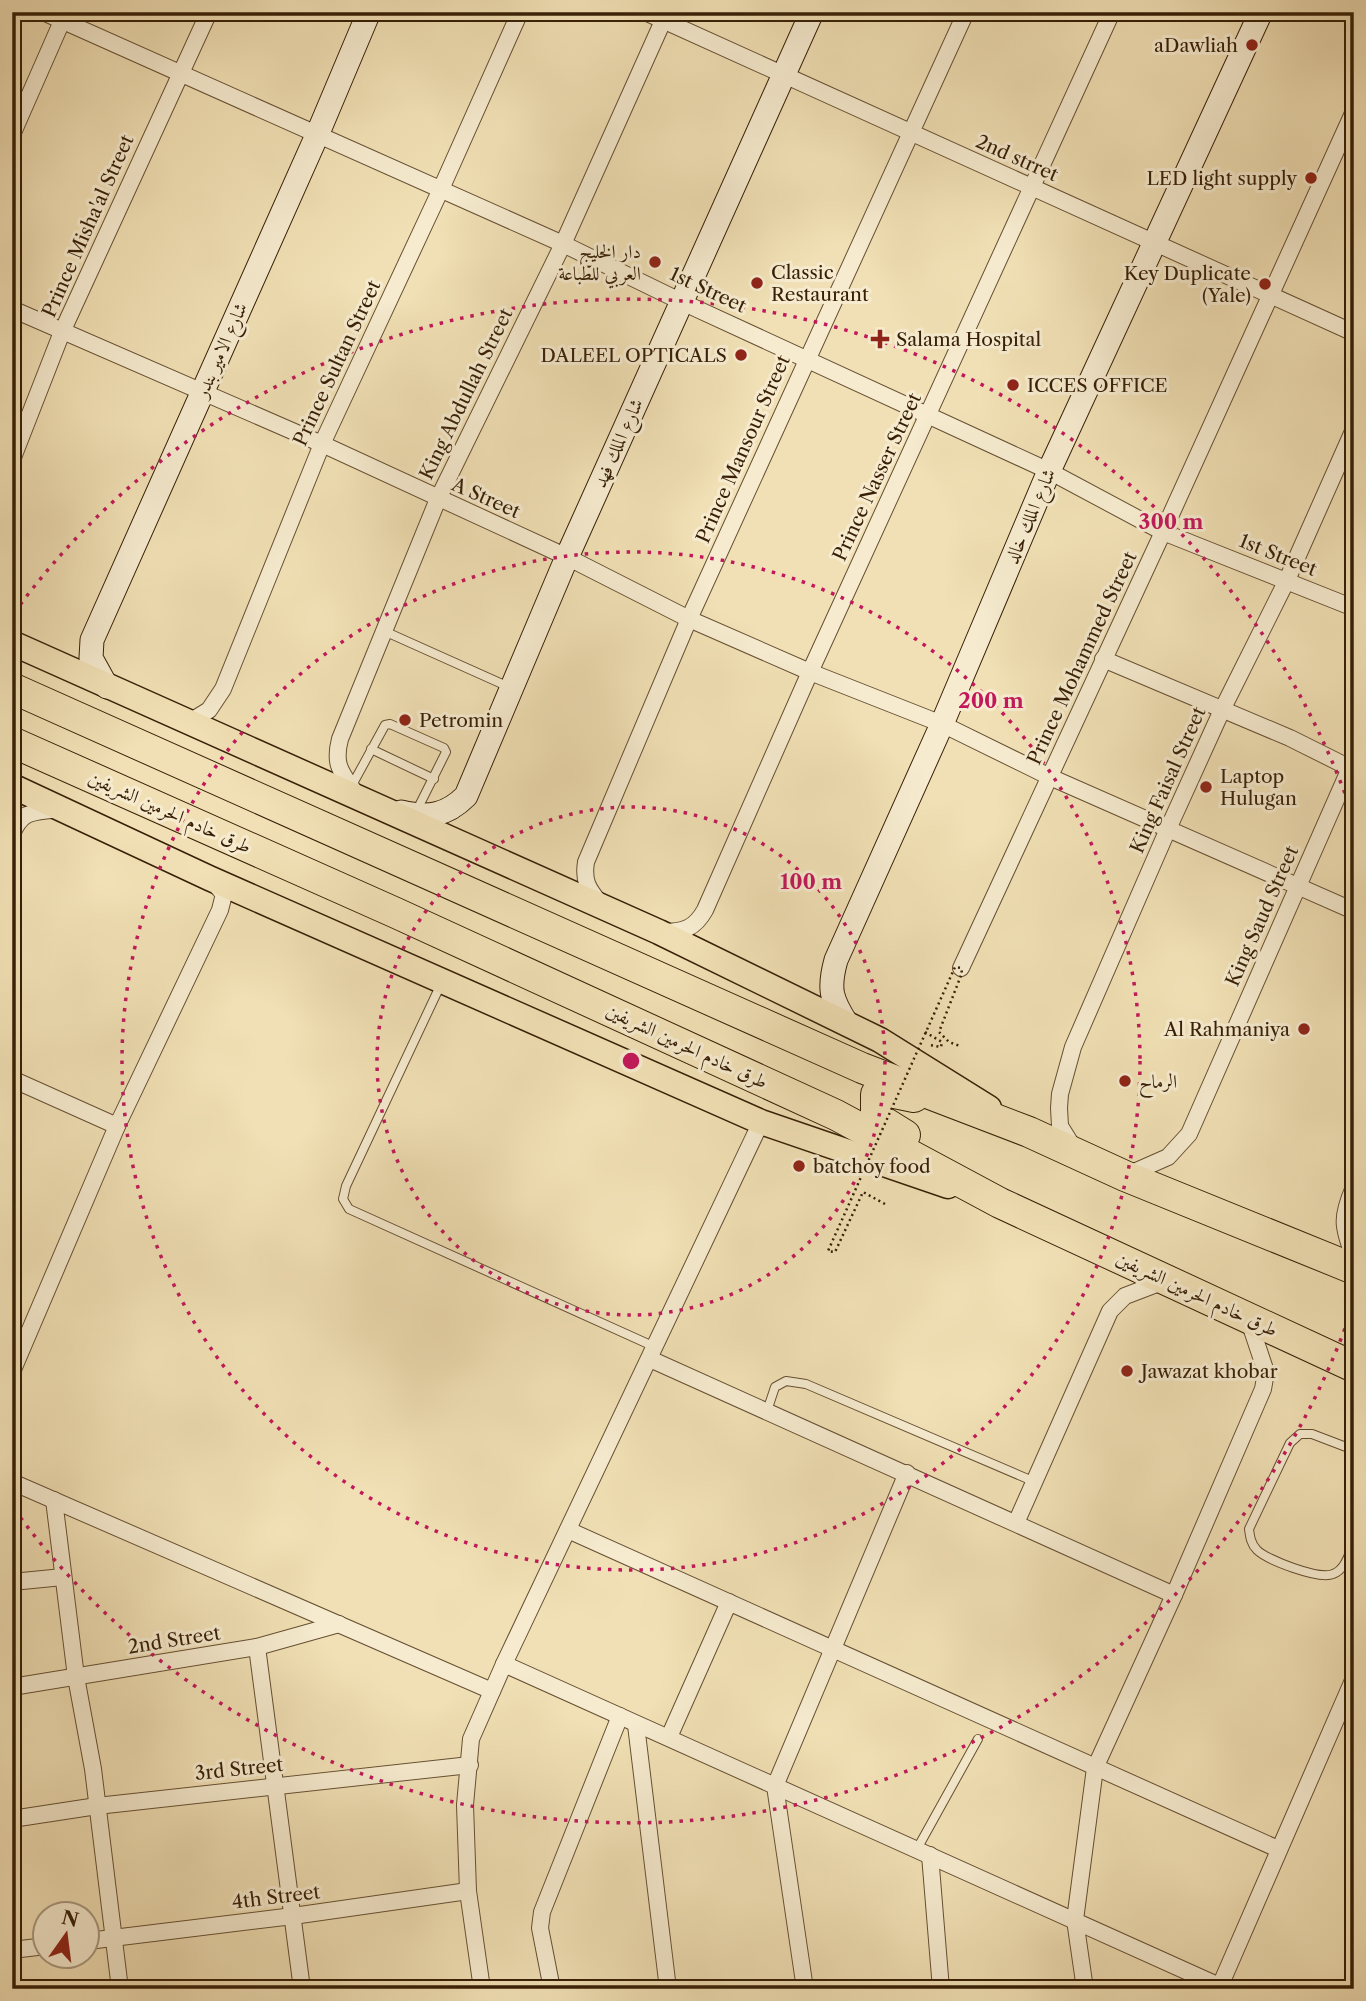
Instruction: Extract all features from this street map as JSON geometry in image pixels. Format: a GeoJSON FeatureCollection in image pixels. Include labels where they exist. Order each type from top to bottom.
{"type":"FeatureCollection","features":[{"type":"Feature","properties":{"kind":"highway"},"geometry":{"type":"LineString","coordinates":[[12,688],[862,1068],[1029,1132],[1125,1176],[1354,1269]]}},
{"type":"Feature","properties":{"kind":"highway","name":"طرق خادم الحرمين الشريفين"},"geometry":{"type":"LineString","coordinates":[[12,741],[836,1115],[1000,1203],[1354,1367]]}},
{"type":"Feature","properties":{"kind":"highway"},"geometry":{"type":"LineString","coordinates":[[972,1110],[944,1108],[908,1095],[885,1091],[876,1094],[876,1118],[940,1157],[1039,1204],[1185,1267],[1208,1298]]}},
{"type":"Feature","properties":{"kind":"main road"},"geometry":{"type":"LineString","coordinates":[[12,643],[188,723],[353,792],[385,809],[413,818],[659,932],[880,1040],[1029,1132]]}},
{"type":"Feature","properties":{"kind":"main road"},"geometry":{"type":"LineString","coordinates":[[12,786],[209,878],[761,1122],[1000,1203]]}},
{"type":"Feature","properties":{"kind":"street","name":"1st Street"},"geometry":{"type":"LineString","coordinates":[[43,12],[64,16],[179,75],[318,133],[563,244],[928,417],[1049,471],[1163,532],[1354,608]]}},
{"type":"Feature","properties":{"kind":"street","name":"Prince Misha'al Street"},"geometry":{"type":"LineString","coordinates":[[12,460],[62,332],[209,12]]}},
{"type":"Feature","properties":{"kind":"street","name":"شارع الامير بندر"},"geometry":{"type":"LineString","coordinates":[[107,687],[91,658],[92,640],[318,133],[369,12]]}},
{"type":"Feature","properties":{"kind":"street","name":"Prince Sultan Street"},"geometry":{"type":"LineString","coordinates":[[188,723],[209,710],[223,689],[322,443],[441,189],[520,12]]}},
{"type":"Feature","properties":{"kind":"street"},"geometry":{"type":"LineString","coordinates":[[645,12],[665,16]]}},
{"type":"Feature","properties":{"kind":"street","name":"شارع الملك فهد"},"geometry":{"type":"LineString","coordinates":[[413,818],[444,813],[466,796],[567,557],[811,12]]}},
{"type":"Feature","properties":{"kind":"street","name":"Prince Mansour Street"},"geometry":{"type":"LineString","coordinates":[[602,906],[586,886],[586,862],[689,619],[966,12]]}},
{"type":"Feature","properties":{"kind":"street","name":"Prince Nasser Street"},"geometry":{"type":"LineString","coordinates":[[659,932],[687,930],[700,920],[705,910],[810,672],[1112,12]]}},
{"type":"Feature","properties":{"kind":"street","name":"شارع الملك خالد"},"geometry":{"type":"LineString","coordinates":[[847,1024],[833,1002],[831,991],[836,960],[942,724],[1049,471],[1261,12]]}},
{"type":"Feature","properties":{"kind":"street"},"geometry":{"type":"LineString","coordinates":[[12,135],[64,16]]}},
{"type":"Feature","properties":{"kind":"street","name":"2nd strret"},"geometry":{"type":"LineString","coordinates":[[665,16],[782,75],[1354,333]]}},
{"type":"Feature","properties":{"kind":"street","name":"King Abdullah Street"},"geometry":{"type":"LineString","coordinates":[[353,792],[338,766],[337,751],[384,631],[438,499],[563,244],[665,16]]}},
{"type":"Feature","properties":{"kind":"street","name":"Prince Mohammed Street"},"geometry":{"type":"LineString","coordinates":[[964,961],[1354,111]]}},
{"type":"Feature","properties":{"kind":"street","name":"A Street"},"geometry":{"type":"LineString","coordinates":[[12,309],[322,443],[567,557],[689,619],[810,672],[942,724],[1050,777],[1354,911]]}},
{"type":"Feature","properties":{"kind":"street","name":"King Faisal Street"},"geometry":{"type":"LineString","coordinates":[[1078,1154],[1060,1126],[1059,1108],[1063,1080],[1073,1047],[1168,829],[1287,580],[1354,429]]}},
{"type":"Feature","properties":{"kind":"street"},"geometry":{"type":"LineString","coordinates":[[1103,659],[1352,764]]}},
{"type":"Feature","properties":{"kind":"street","name":"King Saud Street"},"geometry":{"type":"LineString","coordinates":[[1125,1176],[1168,1157],[1189,1134],[1352,764]]}},
{"type":"Feature","properties":{"kind":"street"},"geometry":{"type":"LineString","coordinates":[[12,834],[18,820],[26,814],[58,809]]}},
{"type":"Feature","properties":{"kind":"street"},"geometry":{"type":"LineString","coordinates":[[12,1372],[117,1126],[220,910],[224,894],[209,878]]}},
{"type":"Feature","properties":{"kind":"street"},"geometry":{"type":"LineString","coordinates":[[12,1079],[117,1126]]}},
{"type":"Feature","properties":{"kind":"street"},"geometry":{"type":"LineString","coordinates":[[482,1989],[468,1891],[465,1805],[471,1739],[761,1122]]}},
{"type":"Feature","properties":{"kind":"street"},"geometry":{"type":"LineString","coordinates":[[1354,1187],[1344,1211],[1343,1231],[1354,1257]]}},
{"type":"Feature","properties":{"kind":"street"},"geometry":{"type":"LineString","coordinates":[[1016,1523],[1110,1311],[1125,1296],[1168,1280]]}},
{"type":"Feature","properties":{"kind":"street"},"geometry":{"type":"LineString","coordinates":[[1085,1989],[1075,1920],[1095,1768],[1264,1389],[1266,1372],[1248,1318]]}},
{"type":"Feature","properties":{"kind":"street"},"geometry":{"type":"LineString","coordinates":[[652,1353],[767,1411],[1174,1595]]}},
{"type":"Feature","properties":{"kind":"street"},"geometry":{"type":"LineString","coordinates":[[805,1989],[775,1786],[907,1473]]}},
{"type":"Feature","properties":{"kind":"street"},"geometry":{"type":"LineString","coordinates":[[12,1482],[492,1691]]}},
{"type":"Feature","properties":{"kind":"street"},"geometry":{"type":"LineString","coordinates":[[54,1500],[120,1989]]}},
{"type":"Feature","properties":{"kind":"street"},"geometry":{"type":"LineString","coordinates":[[568,1530],[1278,1849]]}},
{"type":"Feature","properties":{"kind":"street"},"geometry":{"type":"LineString","coordinates":[[12,1582],[63,1577]]}},
{"type":"Feature","properties":{"kind":"street"},"geometry":{"type":"LineString","coordinates":[[669,1737],[729,1602]]}},
{"type":"Feature","properties":{"kind":"street","name":"2nd Street"},"geometry":{"type":"LineString","coordinates":[[12,1687],[257,1647],[339,1624]]}},
{"type":"Feature","properties":{"kind":"street"},"geometry":{"type":"LineString","coordinates":[[257,1647],[302,1989]]}},
{"type":"Feature","properties":{"kind":"street"},"geometry":{"type":"LineString","coordinates":[[504,1664],[1223,1987],[1278,1849],[1354,1678]]}},
{"type":"Feature","properties":{"kind":"street"},"geometry":{"type":"LineString","coordinates":[[552,1989],[540,1928],[542,1912],[620,1716]]}},
{"type":"Feature","properties":{"kind":"street"},"geometry":{"type":"LineString","coordinates":[[636,1725],[666,1988]]}},
{"type":"Feature","properties":{"kind":"street","name":"3rd Street"},"geometry":{"type":"LineString","coordinates":[[12,1819],[97,1806],[470,1765]]}},
{"type":"Feature","properties":{"kind":"street"},"geometry":{"type":"LineString","coordinates":[[924,1852],[941,1989]]}},
{"type":"Feature","properties":{"kind":"street","name":"4th Street"},"geometry":{"type":"LineString","coordinates":[[102,1939],[468,1891]]}},
{"type":"Feature","properties":{"kind":"street"},"geometry":{"type":"LineString","coordinates":[[12,1950],[32,1948]]}},
{"type":"Feature","properties":{"kind":"lane"},"geometry":{"type":"LineString","coordinates":[[384,631],[512,688]]}},
{"type":"Feature","properties":{"kind":"lane"},"geometry":{"type":"LineString","coordinates":[[353,792],[384,725],[390,724],[444,748],[446,752],[413,818]]}},
{"type":"Feature","properties":{"kind":"lane"},"geometry":{"type":"LineString","coordinates":[[371,749],[434,779]]}},
{"type":"Feature","properties":{"kind":"lane"},"geometry":{"type":"LineString","coordinates":[[442,981],[346,1186],[343,1199],[349,1209],[652,1353]]}},
{"type":"Feature","properties":{"kind":"lane"},"geometry":{"type":"LineString","coordinates":[[767,1411],[775,1387],[786,1381],[806,1384],[1035,1482]]}},
{"type":"Feature","properties":{"kind":"lane"},"geometry":{"type":"LineString","coordinates":[[1354,1450],[1312,1434],[1300,1434],[1290,1443],[1249,1529],[1251,1542],[1258,1552],[1308,1574],[1323,1576],[1335,1574],[1342,1568],[1354,1543]]}},
{"type":"Feature","properties":{"kind":"lane"},"geometry":{"type":"LineString","coordinates":[[924,1852],[978,1739]]}},
{"type":"Feature","properties":{"kind":"path"},"geometry":{"type":"LineString","coordinates":[[885,1204],[863,1192],[835,1252],[828,1251],[955,967],[964,961]]}},
{"type":"Feature","properties":{"kind":"path"},"geometry":{"type":"LineString","coordinates":[[960,1046],[949,1042],[939,1032],[962,974],[964,961]]}},
{"type":"Feature","properties":{"kind":"path"},"geometry":{"type":"LineString","coordinates":[[916,1040],[941,1047],[940,1039],[925,1032]]}},
{"type":"Feature","properties":{"kind":"place","name":"aDawliah"},"geometry":{"type":"Point","coordinates":[1252,45]}},
{"type":"Feature","properties":{"kind":"place","name":"LED light supply"},"geometry":{"type":"Point","coordinates":[1311,178]}},
{"type":"Feature","properties":{"kind":"place","name":"دار الخليج العربي للطباعة"},"geometry":{"type":"Point","coordinates":[655,262]}},
{"type":"Feature","properties":{"kind":"place","name":"Classic Restaurant"},"geometry":{"type":"Point","coordinates":[757,283]}},
{"type":"Feature","properties":{"kind":"place","name":"Key Duplicate (Yale)"},"geometry":{"type":"Point","coordinates":[1265,284]}},
{"type":"Feature","properties":{"kind":"place","name":"Salama Hospital"},"geometry":{"type":"Point","coordinates":[880,339]}},
{"type":"Feature","properties":{"kind":"place","name":"DALEEL OPTICALS"},"geometry":{"type":"Point","coordinates":[741,355]}},
{"type":"Feature","properties":{"kind":"place","name":"ICCES OFFICE"},"geometry":{"type":"Point","coordinates":[1013,385]}},
{"type":"Feature","properties":{"kind":"place","name":"Petromin"},"geometry":{"type":"Point","coordinates":[405,720]}},
{"type":"Feature","properties":{"kind":"place","name":"Laptop Hulugan"},"geometry":{"type":"Point","coordinates":[1206,787]}},
{"type":"Feature","properties":{"kind":"place","name":"Al Rahmaniya"},"geometry":{"type":"Point","coordinates":[1304,1029]}},
{"type":"Feature","properties":{"kind":"place","name":"الرماح"},"geometry":{"type":"Point","coordinates":[1125,1081]}},
{"type":"Feature","properties":{"kind":"place","name":"batchoy food"},"geometry":{"type":"Point","coordinates":[799,1166]}},
{"type":"Feature","properties":{"kind":"place","name":"Jawazat khobar"},"geometry":{"type":"Point","coordinates":[1127,1371]}}]}
